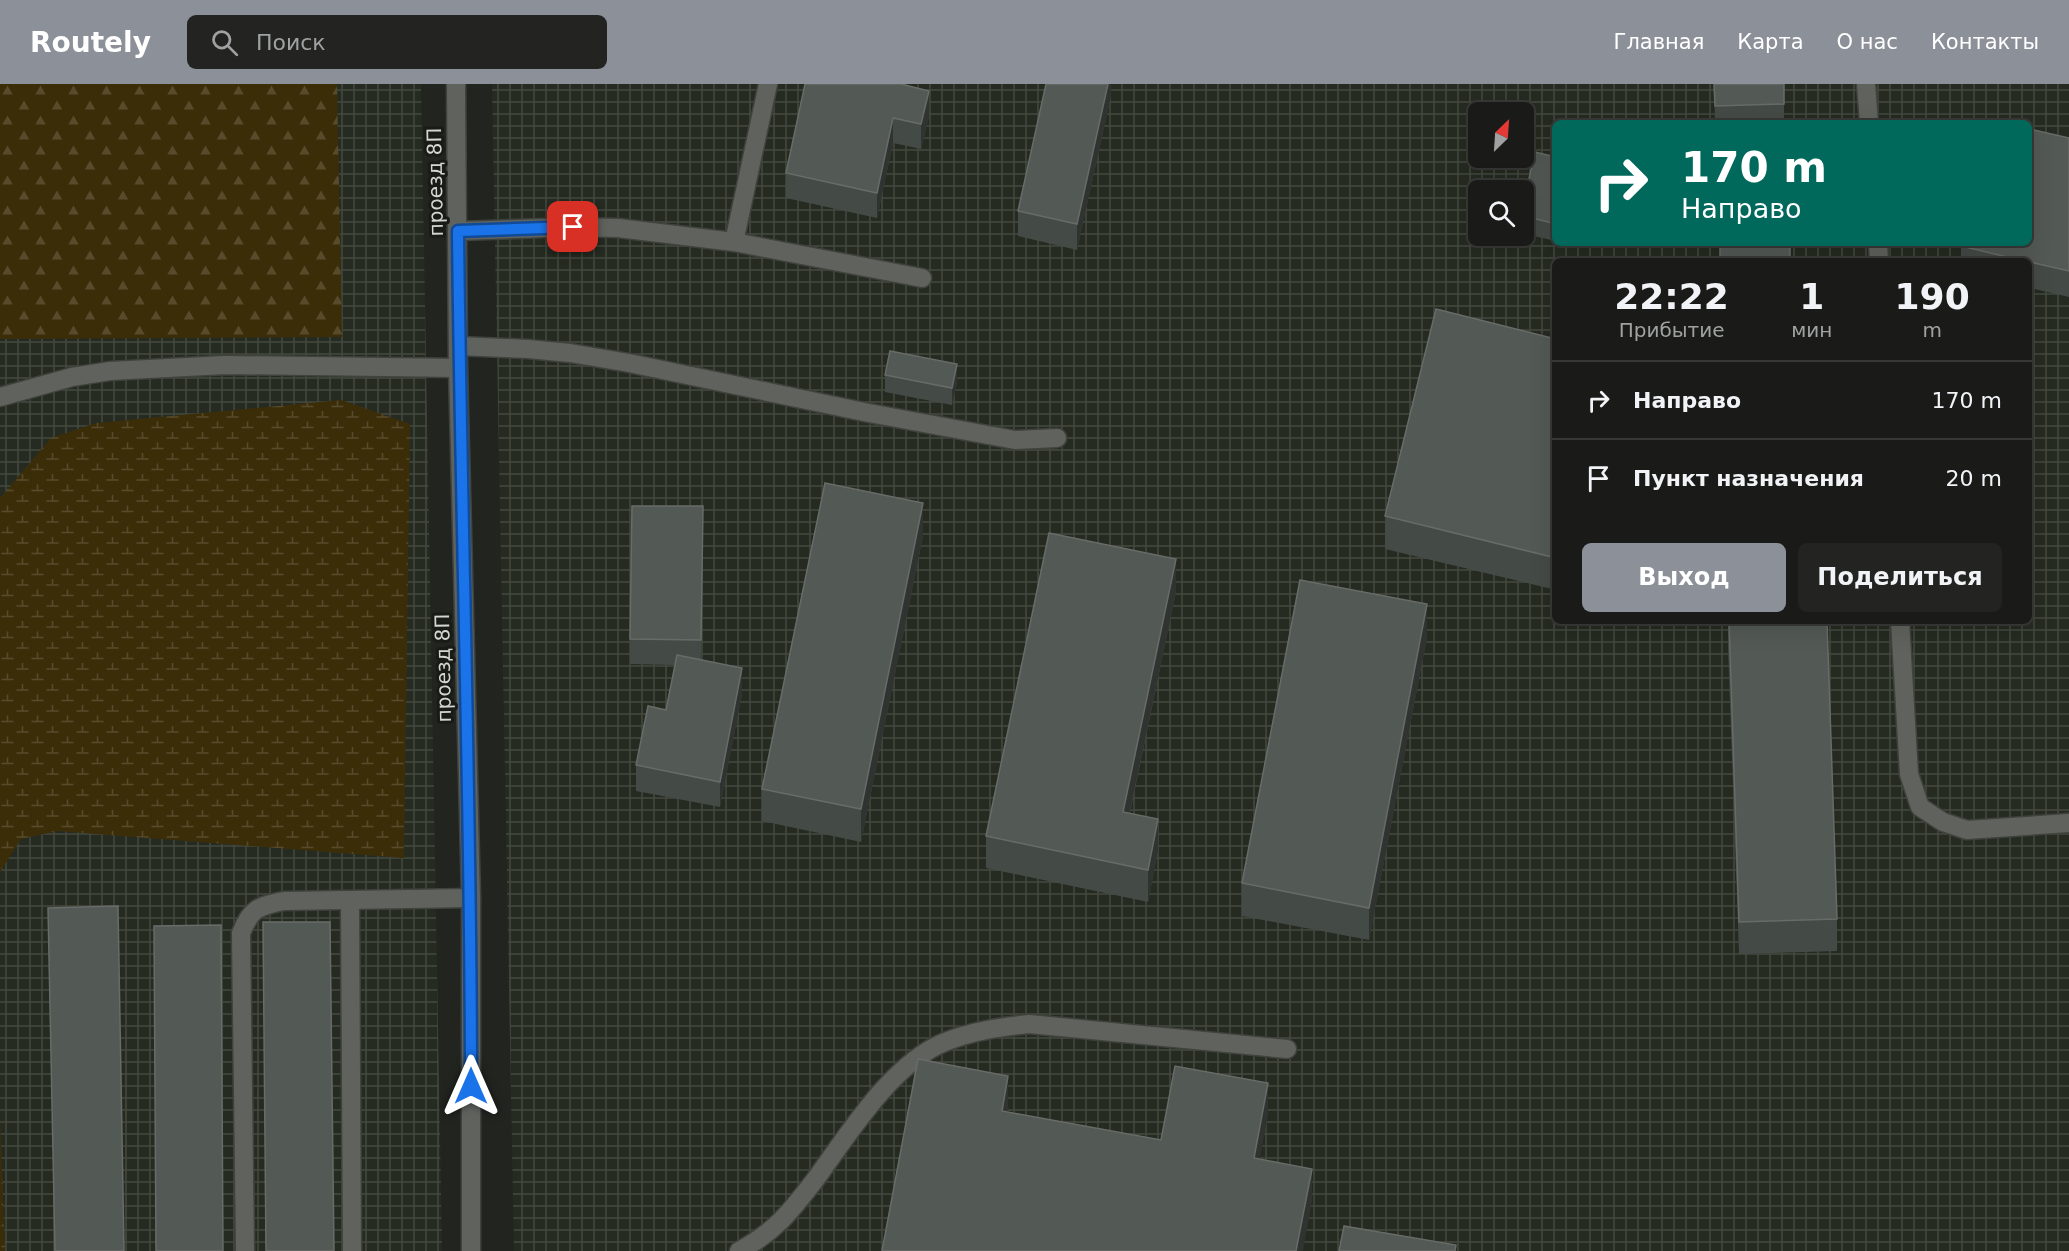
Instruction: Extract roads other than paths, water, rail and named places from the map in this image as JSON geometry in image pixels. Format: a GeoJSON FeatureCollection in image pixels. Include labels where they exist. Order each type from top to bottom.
{"type":"FeatureCollection","features":[{"type":"Feature","properties":{"kind":"street","name":"проезд 8П"},"geometry":{"type":"LineString","coordinates":[[456,84],[458,368],[471,898],[471,1251]]}},
{"type":"Feature","properties":{"kind":"street"},"geometry":{"type":"LineString","coordinates":[[734,242],[768,84]]}},
{"type":"Feature","properties":{"kind":"street"},"geometry":{"type":"LineString","coordinates":[[1866,84],[1869,120]]}},
{"type":"Feature","properties":{"kind":"street"},"geometry":{"type":"LineString","coordinates":[[458,231],[573,227],[618,228],[734,242],[922,278]]}},
{"type":"Feature","properties":{"kind":"street"},"geometry":{"type":"LineString","coordinates":[[459,346],[570,353],[1015,440],[1057,438]]}},
{"type":"Feature","properties":{"kind":"street"},"geometry":{"type":"LineString","coordinates":[[0,397],[72,377],[110,371],[225,365],[458,368]]}},
{"type":"Feature","properties":{"kind":"street"},"geometry":{"type":"LineString","coordinates":[[1900,624],[1909,774],[1920,807],[1943,822],[1967,830],[2069,824]]}},
{"type":"Feature","properties":{"kind":"street"},"geometry":{"type":"LineString","coordinates":[[245,1251],[241,933],[247,917],[260,906],[284,901],[471,898]]}},
{"type":"Feature","properties":{"kind":"street"},"geometry":{"type":"LineString","coordinates":[[350,901],[352,1251]]}},
{"type":"Feature","properties":{"kind":"street"},"geometry":{"type":"LineString","coordinates":[[740,1251],[761,1240],[790,1212],[891,1081],[914,1059],[944,1042],[995,1028],[1029,1023],[1287,1049]]}}]}
